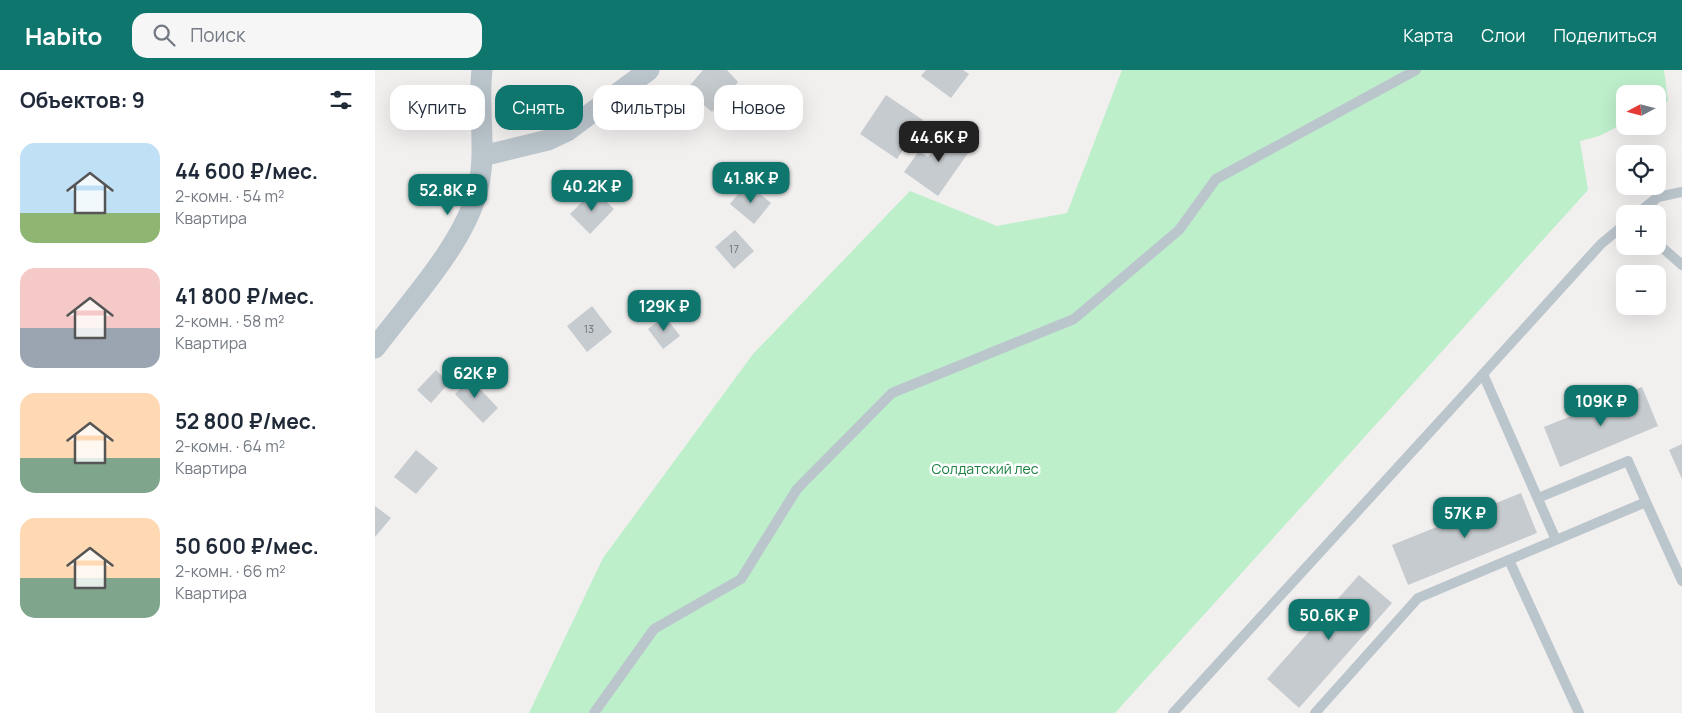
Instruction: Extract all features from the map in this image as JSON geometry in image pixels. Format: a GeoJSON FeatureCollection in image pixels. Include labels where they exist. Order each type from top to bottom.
{"type":"FeatureCollection","features":[{"type":"Feature","properties":{"kind":"street"},"geometry":{"type":"LineString","coordinates":[[375,348],[443,259],[464,225],[477,192],[482,156],[480,108],[482,70]]}},
{"type":"Feature","properties":{"kind":"street"},"geometry":{"type":"LineString","coordinates":[[482,156],[548,140],[567,131],[649,70]]}},
{"type":"Feature","properties":{"kind":"lane"},"geometry":{"type":"LineString","coordinates":[[594,713],[654,629],[741,579],[797,489],[892,393],[1074,319],[1179,230],[1216,180],[1416,70]]}},
{"type":"Feature","properties":{"kind":"lane"},"geometry":{"type":"LineString","coordinates":[[1648,205],[1658,197],[1682,192]]}},
{"type":"Feature","properties":{"kind":"lane"},"geometry":{"type":"LineString","coordinates":[[1173,713],[1601,244],[1616,232]]}},
{"type":"Feature","properties":{"kind":"lane"},"geometry":{"type":"LineString","coordinates":[[1666,251],[1682,265]]}},
{"type":"Feature","properties":{"kind":"lane"},"geometry":{"type":"LineString","coordinates":[[1483,374],[1556,540]]}},
{"type":"Feature","properties":{"kind":"lane"},"geometry":{"type":"LineString","coordinates":[[1538,498],[1628,461],[1682,581]]}},
{"type":"Feature","properties":{"kind":"lane"},"geometry":{"type":"LineString","coordinates":[[1315,713],[1418,598],[1646,502]]}},
{"type":"Feature","properties":{"kind":"lane"},"geometry":{"type":"LineString","coordinates":[[1509,560],[1579,713]]}},
{"type":"Feature","properties":{"kind":"green space","name":"Солдатский лес"},"geometry":{"type":"Polygon","coordinates":[[[1122,70],[1664,70],[1666,85],[1616,85],[1616,128],[1599,136],[1580,141],[1588,190],[1115,713],[529,713],[603,558],[753,354],[910,191],[997,226],[1067,213],[1122,70]]]}},
{"type":"Feature","properties":{"kind":"green space","name":"Солдатский лес"},"geometry":{"type":"Polygon","coordinates":[[[1666,86],[1668,101],[1666,102],[1666,86]]]}},
{"type":"Feature","properties":{"kind":"building"},"geometry":{"type":"Polygon","coordinates":[[[703,70],[727,70],[738,82],[735,85],[714,85],[714,110],[712,112],[704,105],[704,85],[690,85],[703,70]]]}},
{"type":"Feature","properties":{"kind":"building"},"geometry":{"type":"Polygon","coordinates":[[[926,70],[963,70],[969,74],[951,98],[921,76],[926,70]]]}},
{"type":"Feature","properties":{"kind":"building"},"geometry":{"type":"Polygon","coordinates":[[[886,95],[923,120],[897,159],[860,134],[886,95]]]}},
{"type":"Feature","properties":{"kind":"building"},"geometry":{"type":"Polygon","coordinates":[[[948,129],[973,146],[938,196],[904,172],[919,151],[928,157],[948,129]]]}},
{"type":"Feature","properties":{"kind":"building"},"geometry":{"type":"Polygon","coordinates":[[[747,183],[771,203],[754,224],[730,204],[747,183]]]}},
{"type":"Feature","properties":{"kind":"building"},"geometry":{"type":"Polygon","coordinates":[[[594,190],[614,209],[590,234],[570,214],[594,190]]]}},
{"type":"Feature","properties":{"kind":"building"},"geometry":{"type":"Polygon","coordinates":[[[735,230],[754,251],[734,269],[715,247],[735,230]]]}},
{"type":"Feature","properties":{"kind":"building"},"geometry":{"type":"Polygon","coordinates":[[[592,306],[612,332],[587,352],[567,326],[592,306]]]}},
{"type":"Feature","properties":{"kind":"building"},"geometry":{"type":"Polygon","coordinates":[[[665,316],[680,336],[663,349],[648,329],[665,316]]]}},
{"type":"Feature","properties":{"kind":"building"},"geometry":{"type":"Polygon","coordinates":[[[436,370],[449,383],[431,403],[417,390],[436,370]]]}},
{"type":"Feature","properties":{"kind":"building"},"geometry":{"type":"Polygon","coordinates":[[[467,375],[498,408],[483,423],[455,394],[460,389],[456,386],[467,375]]]}},
{"type":"Feature","properties":{"kind":"building"},"geometry":{"type":"Polygon","coordinates":[[[1642,387],[1658,426],[1560,467],[1544,427],[1642,387]]]}},
{"type":"Feature","properties":{"kind":"building"},"geometry":{"type":"Polygon","coordinates":[[[1682,444],[1682,479],[1669,450],[1682,444]]]}},
{"type":"Feature","properties":{"kind":"building"},"geometry":{"type":"Polygon","coordinates":[[[416,450],[438,468],[416,494],[394,477],[416,450]]]}},
{"type":"Feature","properties":{"kind":"building"},"geometry":{"type":"Polygon","coordinates":[[[1521,493],[1537,533],[1408,585],[1392,545],[1521,493]]]}},
{"type":"Feature","properties":{"kind":"building"},"geometry":{"type":"Polygon","coordinates":[[[375,506],[391,518],[375,537],[375,506]]]}},
{"type":"Feature","properties":{"kind":"building"},"geometry":{"type":"Polygon","coordinates":[[[1359,575],[1392,603],[1299,708],[1267,679],[1359,575]]]}}]}
